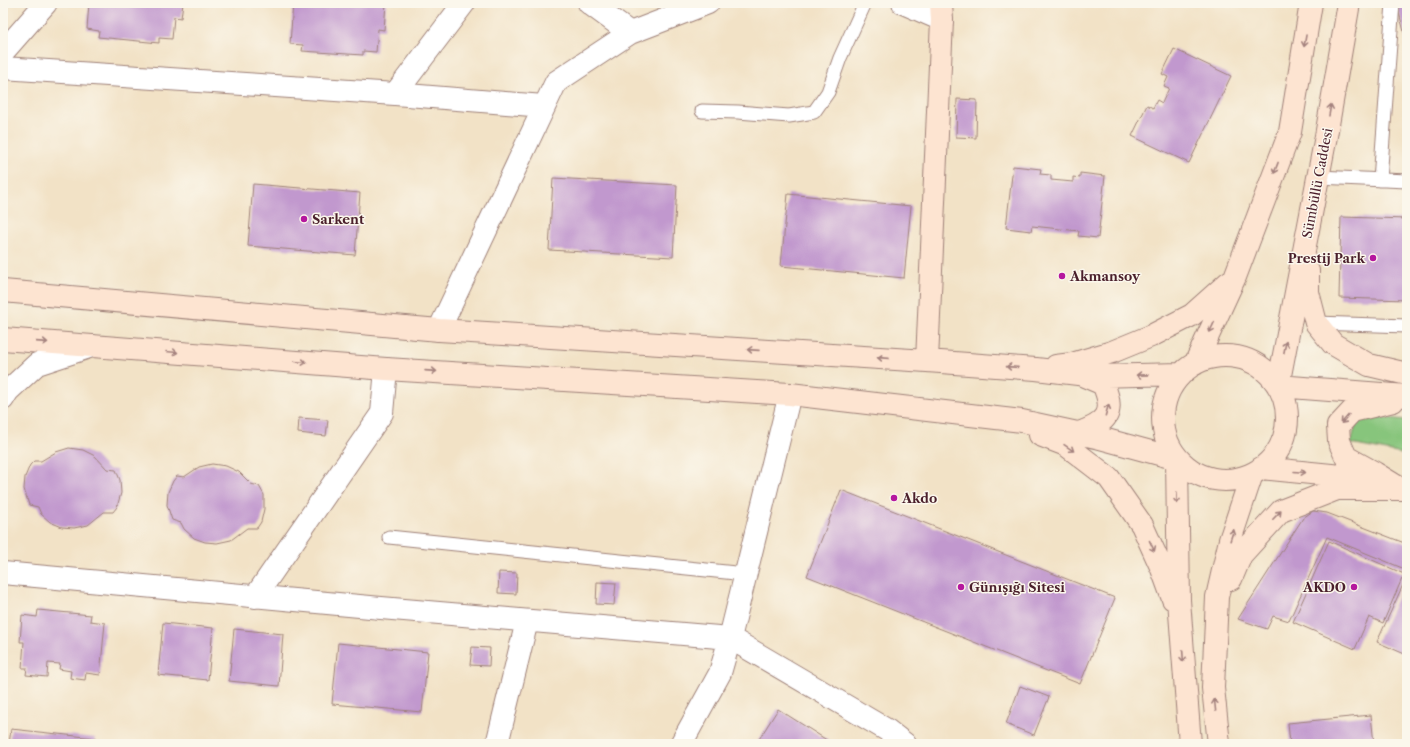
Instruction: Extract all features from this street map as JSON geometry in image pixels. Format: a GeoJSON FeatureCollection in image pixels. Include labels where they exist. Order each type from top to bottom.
{"type":"FeatureCollection","features":[{"type":"Feature","properties":{"kind":"main road"},"geometry":{"type":"LineString","coordinates":[[1188,369],[1235,278],[1290,132],[1311,3]]}},
{"type":"Feature","properties":{"kind":"main road","name":"Sümbüllü Caddesi"},"geometry":{"type":"LineString","coordinates":[[1278,386],[1318,177],[1349,3]]}},
{"type":"Feature","properties":{"kind":"main road"},"geometry":{"type":"LineString","coordinates":[[927,361],[941,11]]}},
{"type":"Feature","properties":{"kind":"main road"},"geometry":{"type":"LineString","coordinates":[[1307,233],[1308,292],[1316,324],[1333,344],[1369,365],[1407,374]]}},
{"type":"Feature","properties":{"kind":"main road"},"geometry":{"type":"LineString","coordinates":[[1036,369],[1079,362],[1112,352],[1151,336],[1192,315],[1235,278]]}},
{"type":"Feature","properties":{"kind":"main road"},"geometry":{"type":"LineString","coordinates":[[3,291],[439,330],[927,361],[1036,369],[1095,376],[1188,369]]}},
{"type":"Feature","properties":{"kind":"main road"},"geometry":{"type":"LineString","coordinates":[[3,339],[386,369],[790,394],[1022,421],[1079,433],[1177,459]]}},
{"type":"Feature","properties":{"kind":"main road"},"geometry":{"type":"LineString","coordinates":[[1227,355],[1247,359],[1265,370],[1278,386],[1286,405],[1287,426],[1281,445],[1269,462],[1257,471],[1232,480],[1212,479],[1193,472],[1177,459],[1166,441],[1162,421],[1164,400],[1173,382],[1188,369],[1206,358],[1227,355]]}},
{"type":"Feature","properties":{"kind":"main road"},"geometry":{"type":"LineString","coordinates":[[1079,433],[1094,427],[1102,421],[1107,413],[1109,404],[1103,384],[1082,375]]}},
{"type":"Feature","properties":{"kind":"main road"},"geometry":{"type":"LineString","coordinates":[[1278,386],[1407,397]]}},
{"type":"Feature","properties":{"kind":"main road"},"geometry":{"type":"LineString","coordinates":[[1404,490],[1346,457],[1339,441],[1338,426],[1352,410],[1407,397]]}},
{"type":"Feature","properties":{"kind":"main road"},"geometry":{"type":"LineString","coordinates":[[994,418],[1066,445],[1109,478],[1142,525],[1162,569],[1181,623]]}},
{"type":"Feature","properties":{"kind":"main road"},"geometry":{"type":"LineString","coordinates":[[1177,459],[1179,600],[1190,744]]}},
{"type":"Feature","properties":{"kind":"main road"},"geometry":{"type":"LineString","coordinates":[[1257,471],[1356,477],[1404,490]]}},
{"type":"Feature","properties":{"kind":"main road"},"geometry":{"type":"LineString","coordinates":[[1219,744],[1213,688],[1217,597],[1230,540],[1257,471]]}},
{"type":"Feature","properties":{"kind":"main road"},"geometry":{"type":"LineString","coordinates":[[1216,619],[1241,554],[1282,511],[1337,489],[1404,490]]}},
{"type":"Feature","properties":{"kind":"street"},"geometry":{"type":"LineString","coordinates":[[3,52],[46,3]]}},
{"type":"Feature","properties":{"kind":"street"},"geometry":{"type":"LineString","coordinates":[[395,94],[464,3]]}},
{"type":"Feature","properties":{"kind":"street"},"geometry":{"type":"LineString","coordinates":[[589,3],[630,34]]}},
{"type":"Feature","properties":{"kind":"street"},"geometry":{"type":"LineString","coordinates":[[439,330],[556,82],[630,34],[708,3]]}},
{"type":"Feature","properties":{"kind":"street"},"geometry":{"type":"LineString","coordinates":[[903,3],[941,11]]}},
{"type":"Feature","properties":{"kind":"street"},"geometry":{"type":"LineString","coordinates":[[3,68],[395,94],[544,106]]}},
{"type":"Feature","properties":{"kind":"street"},"geometry":{"type":"LineString","coordinates":[[3,399],[8,391],[37,364],[93,346]]}},
{"type":"Feature","properties":{"kind":"street"},"geometry":{"type":"LineString","coordinates":[[255,597],[382,413],[386,369]]}},
{"type":"Feature","properties":{"kind":"street"},"geometry":{"type":"LineString","coordinates":[[681,744],[720,673],[790,394]]}},
{"type":"Feature","properties":{"kind":"street"},"geometry":{"type":"LineString","coordinates":[[3,573],[255,597],[730,638],[887,730],[906,744]]}},
{"type":"Feature","properties":{"kind":"street"},"geometry":{"type":"LineString","coordinates":[[497,744],[527,621]]}},
{"type":"Feature","properties":{"kind":"lane"},"geometry":{"type":"LineString","coordinates":[[702,111],[789,116],[814,112],[828,92],[840,58],[865,3]]}},
{"type":"Feature","properties":{"kind":"lane"},"geometry":{"type":"LineString","coordinates":[[1380,180],[1393,3]]}},
{"type":"Feature","properties":{"kind":"lane"},"geometry":{"type":"LineString","coordinates":[[1318,177],[1407,181]]}},
{"type":"Feature","properties":{"kind":"lane"},"geometry":{"type":"LineString","coordinates":[[1316,324],[1407,326]]}},
{"type":"Feature","properties":{"kind":"lane"},"geometry":{"type":"LineString","coordinates":[[389,537],[745,574]]}},
{"type":"Feature","properties":{"kind":"green space"},"geometry":{"type":"Polygon","coordinates":[[[1358,415],[1407,420],[1407,455],[1351,444],[1358,415]]]}},
{"type":"Feature","properties":{"kind":"building"},"geometry":{"type":"Polygon","coordinates":[[[89,3],[183,3],[181,18],[174,17],[172,39],[159,38],[159,43],[98,37],[99,31],[87,29],[89,3]]]}},
{"type":"Feature","properties":{"kind":"building"},"geometry":{"type":"Polygon","coordinates":[[[293,3],[386,3],[384,30],[378,29],[376,52],[363,51],[363,55],[302,51],[303,45],[290,44],[293,3]]]}},
{"type":"Feature","properties":{"kind":"building"},"geometry":{"type":"Polygon","coordinates":[[[1398,3],[1407,3],[1407,43],[1397,5],[1398,3]]]}},
{"type":"Feature","properties":{"kind":"building"},"geometry":{"type":"Polygon","coordinates":[[[1174,49],[1231,76],[1189,163],[1132,136],[1147,105],[1153,108],[1157,100],[1162,103],[1169,88],[1164,86],[1168,77],[1162,74],[1174,49]]]}},
{"type":"Feature","properties":{"kind":"building"},"geometry":{"type":"Polygon","coordinates":[[[957,99],[977,100],[976,138],[956,137],[957,99]]]}},
{"type":"Feature","properties":{"kind":"building"},"geometry":{"type":"Polygon","coordinates":[[[1013,166],[1041,169],[1040,174],[1051,175],[1051,180],[1073,182],[1073,177],[1080,178],[1080,173],[1105,176],[1098,238],[1078,236],[1079,231],[1032,226],[1031,231],[1006,228],[1013,166]]]}},
{"type":"Feature","properties":{"kind":"building"},"geometry":{"type":"Polygon","coordinates":[[[553,178],[677,185],[673,257],[549,250],[553,178]]]}},
{"type":"Feature","properties":{"kind":"building","name":"Sarkent"},"geometry":{"type":"Polygon","coordinates":[[[253,184],[360,193],[355,255],[248,246],[253,184]]]}},
{"type":"Feature","properties":{"kind":"building"},"geometry":{"type":"Polygon","coordinates":[[[788,194],[911,206],[904,278],[781,266],[788,194]]]}},
{"type":"Feature","properties":{"kind":"building","name":"Prestij Park"},"geometry":{"type":"Polygon","coordinates":[[[1341,217],[1407,219],[1407,300],[1339,298],[1341,217]]]}},
{"type":"Feature","properties":{"kind":"building"},"geometry":{"type":"Polygon","coordinates":[[[299,418],[328,420],[326,436],[298,433],[299,418]]]}},
{"type":"Feature","properties":{"kind":"building"},"geometry":{"type":"Polygon","coordinates":[[[69,448],[83,450],[95,456],[107,469],[116,470],[120,480],[121,493],[117,507],[113,512],[104,512],[88,525],[74,528],[62,527],[50,522],[41,514],[38,507],[29,505],[24,489],[25,477],[30,465],[34,461],[41,461],[56,452],[69,448]]]}},
{"type":"Feature","properties":{"kind":"building"},"geometry":{"type":"Polygon","coordinates":[[[212,464],[226,466],[239,472],[251,484],[259,486],[264,495],[264,509],[261,522],[257,528],[247,528],[231,540],[217,543],[205,542],[194,538],[184,529],[181,523],[172,520],[167,505],[168,492],[177,476],[184,477],[199,467],[212,464]]]}},
{"type":"Feature","properties":{"kind":"building","name":"Günışığı Sitesi"},"geometry":{"type":"Polygon","coordinates":[[[841,490],[1115,598],[1080,684],[807,576],[841,490]]]}},
{"type":"Feature","properties":{"kind":"building"},"geometry":{"type":"Polygon","coordinates":[[[1313,511],[1327,513],[1407,544],[1407,570],[1327,537],[1289,621],[1273,616],[1267,629],[1238,619],[1303,518],[1313,511]]]}},
{"type":"Feature","properties":{"kind":"building"},"geometry":{"type":"Polygon","coordinates":[[[1329,541],[1404,574],[1383,623],[1369,617],[1355,649],[1293,622],[1329,541]]]}},
{"type":"Feature","properties":{"kind":"building"},"geometry":{"type":"Polygon","coordinates":[[[499,572],[517,573],[516,594],[498,593],[499,572]]]}},
{"type":"Feature","properties":{"kind":"building"},"geometry":{"type":"Polygon","coordinates":[[[1407,576],[1407,655],[1377,642],[1407,576]]]}},
{"type":"Feature","properties":{"kind":"building"},"geometry":{"type":"Polygon","coordinates":[[[597,582],[616,583],[614,605],[596,604],[597,582]]]}},
{"type":"Feature","properties":{"kind":"building"},"geometry":{"type":"Polygon","coordinates":[[[38,610],[91,615],[90,621],[105,623],[100,675],[86,673],[85,680],[70,678],[71,671],[59,669],[60,664],[48,663],[47,677],[26,675],[27,668],[22,668],[24,642],[20,642],[22,615],[37,617],[38,610]]]}},
{"type":"Feature","properties":{"kind":"building"},"geometry":{"type":"Polygon","coordinates":[[[163,623],[213,628],[208,680],[158,675],[163,623]]]}},
{"type":"Feature","properties":{"kind":"building"},"geometry":{"type":"Polygon","coordinates":[[[234,629],[283,634],[279,686],[229,681],[234,629]]]}},
{"type":"Feature","properties":{"kind":"building"},"geometry":{"type":"Polygon","coordinates":[[[338,643],[428,652],[422,712],[332,704],[338,643]]]}},
{"type":"Feature","properties":{"kind":"building"},"geometry":{"type":"Polygon","coordinates":[[[472,647],[490,648],[489,666],[470,665],[472,647]]]}},
{"type":"Feature","properties":{"kind":"building"},"geometry":{"type":"Polygon","coordinates":[[[1020,686],[1049,697],[1034,735],[1006,724],[1020,686]]]}},
{"type":"Feature","properties":{"kind":"building"},"geometry":{"type":"Polygon","coordinates":[[[778,709],[833,744],[756,744],[778,709]]]}},
{"type":"Feature","properties":{"kind":"building"},"geometry":{"type":"Polygon","coordinates":[[[1371,715],[1374,744],[1290,744],[1288,723],[1371,715]]]}},
{"type":"Feature","properties":{"kind":"building"},"geometry":{"type":"Polygon","coordinates":[[[11,729],[95,738],[94,744],[9,744],[11,729]]]}},
{"type":"Feature","properties":{"kind":"place","name":"Sarkent"},"geometry":{"type":"Point","coordinates":[304,219]}},
{"type":"Feature","properties":{"kind":"place","name":"Prestij Park"},"geometry":{"type":"Point","coordinates":[1373,258]}},
{"type":"Feature","properties":{"kind":"place","name":"Akmansoy"},"geometry":{"type":"Point","coordinates":[1062,276]}},
{"type":"Feature","properties":{"kind":"place","name":"Akdo"},"geometry":{"type":"Point","coordinates":[894,498]}},
{"type":"Feature","properties":{"kind":"place","name":"Günışığı Sitesi"},"geometry":{"type":"Point","coordinates":[961,587]}},
{"type":"Feature","properties":{"kind":"place","name":"AKDO"},"geometry":{"type":"Point","coordinates":[1354,587]}}]}
